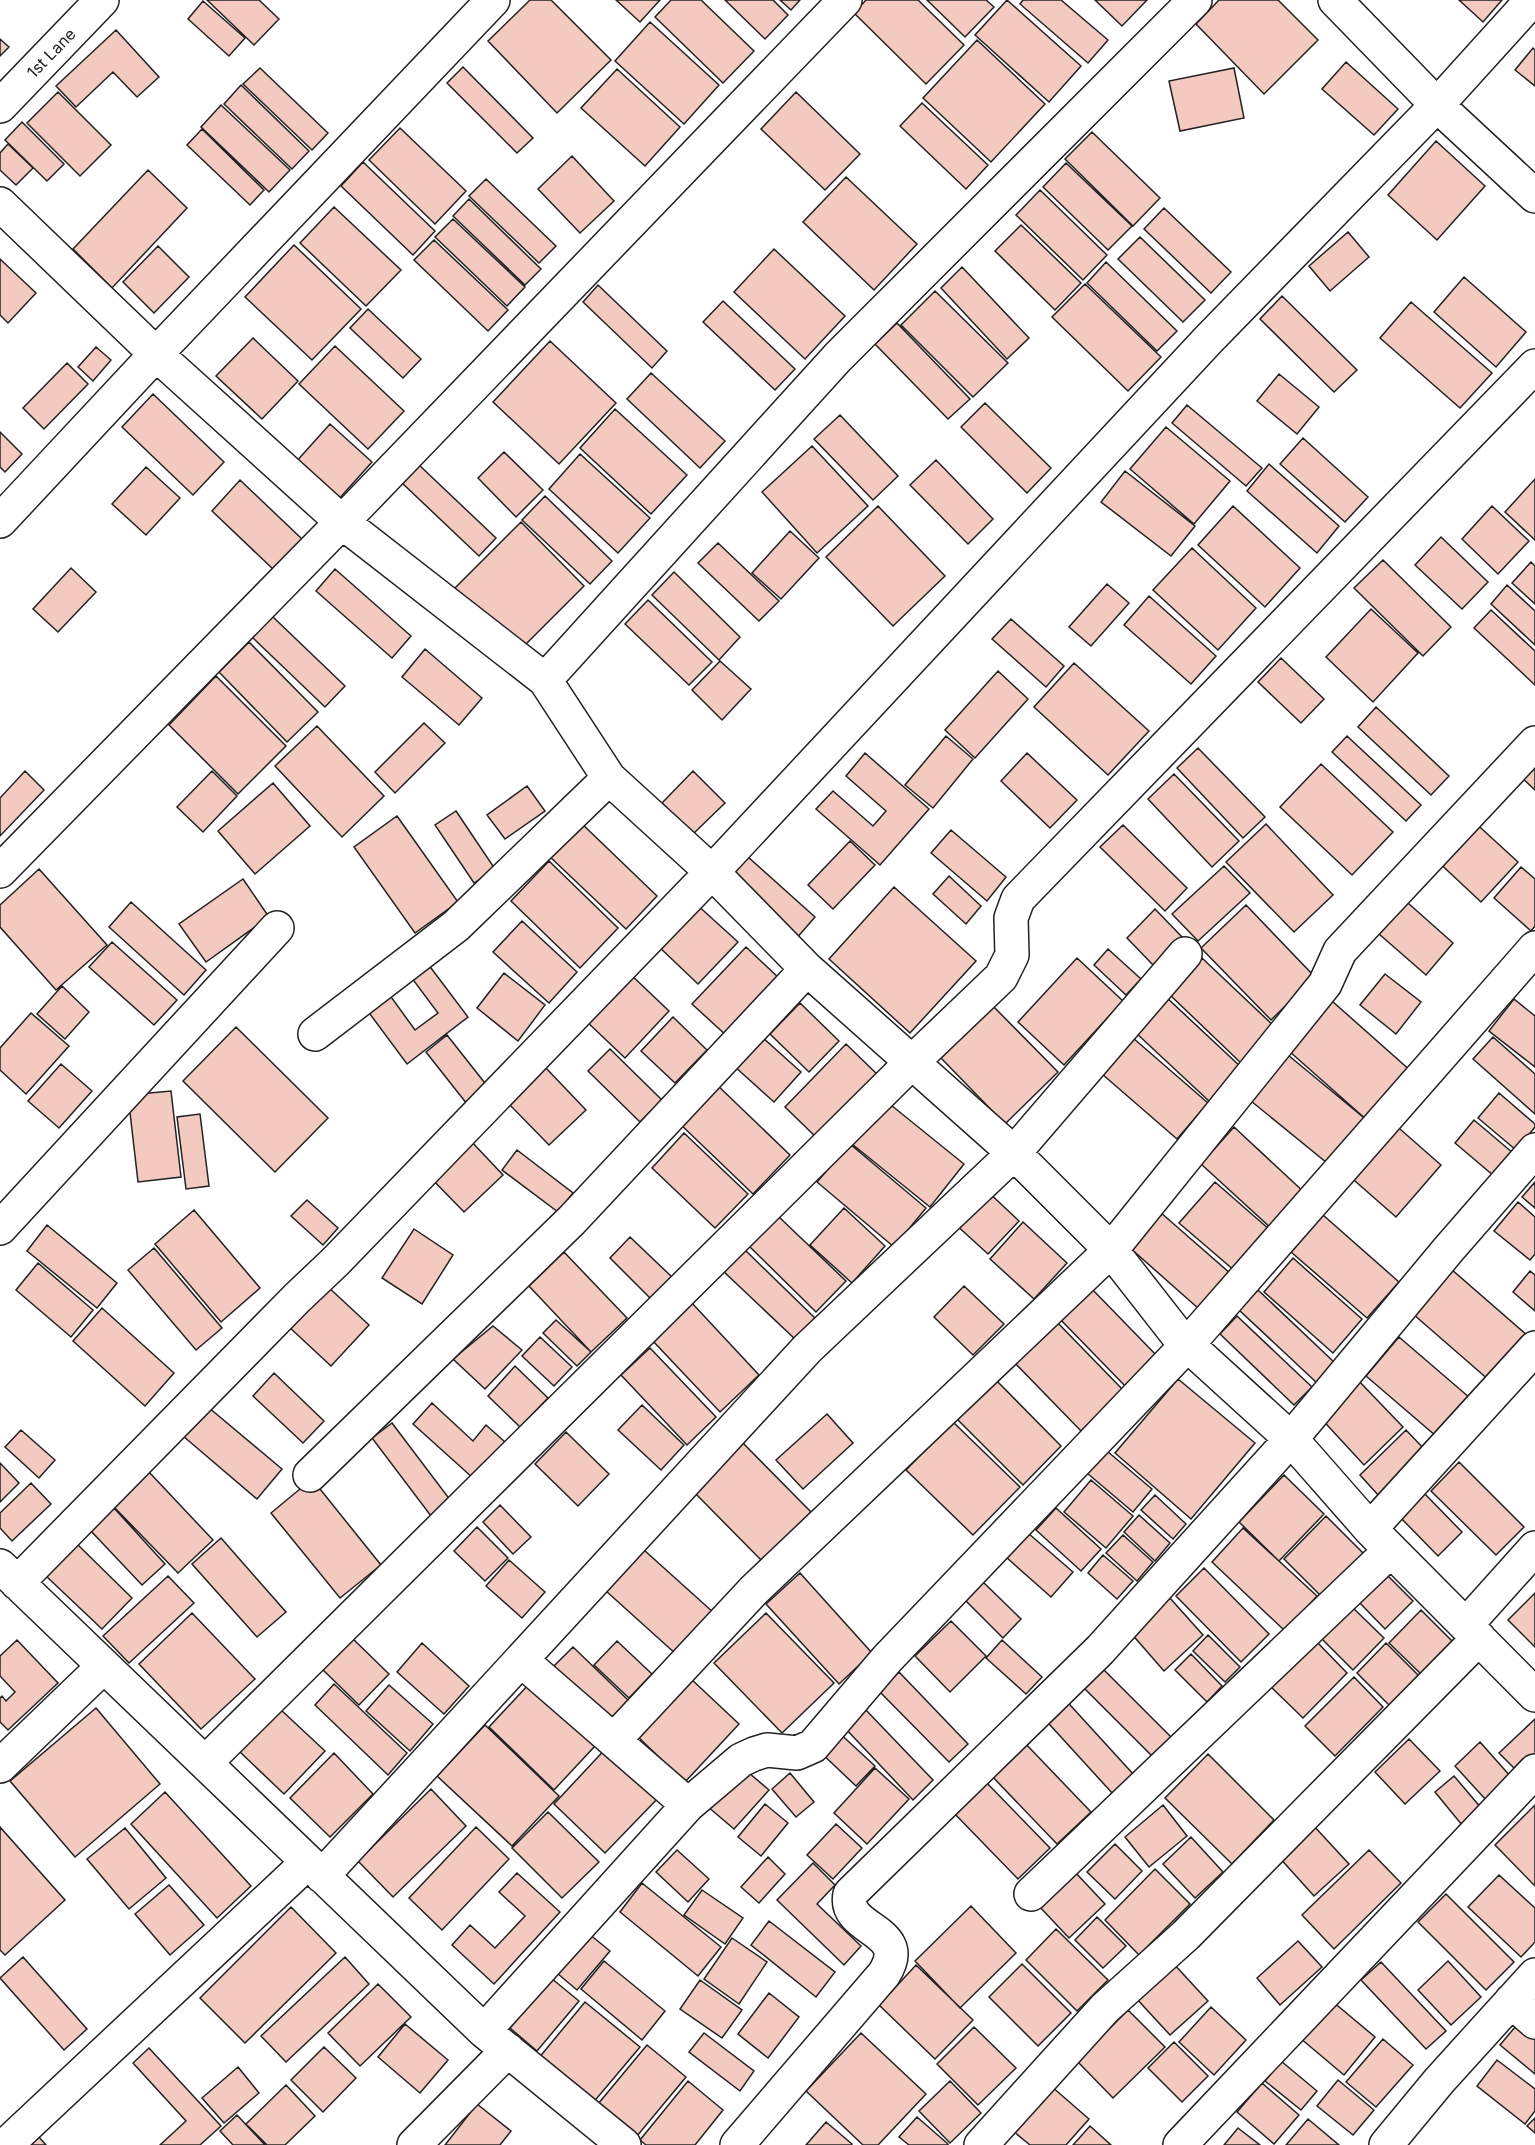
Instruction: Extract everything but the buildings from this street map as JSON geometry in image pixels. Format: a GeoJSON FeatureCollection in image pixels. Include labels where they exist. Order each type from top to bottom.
{"type":"FeatureCollection","features":[{"type":"Feature","properties":{"kind":"street","name":"1st Lane"},"geometry":{"type":"LineString","coordinates":[[0,106],[102,0]]}},
{"type":"Feature","properties":{"kind":"street"},"geometry":{"type":"LineString","coordinates":[[0,521],[493,0]]}},
{"type":"Feature","properties":{"kind":"street"},"geometry":{"type":"LineString","coordinates":[[0,871],[342,522],[845,0]]}},
{"type":"Feature","properties":{"kind":"street"},"geometry":{"type":"LineString","coordinates":[[545,680],[838,357],[1195,0]]}},
{"type":"Feature","properties":{"kind":"street"},"geometry":{"type":"LineString","coordinates":[[1335,0],[1437,105],[1535,196]]}},
{"type":"Feature","properties":{"kind":"street"},"geometry":{"type":"LineString","coordinates":[[624,2145],[496,2041],[9,1574],[335,1262],[712,872],[1209,339],[1437,105],[1532,0]]}},
{"type":"Feature","properties":{"kind":"street"},"geometry":{"type":"LineString","coordinates":[[0,204],[156,354],[342,522],[545,680],[609,778],[712,872],[807,969],[1014,1153],[1111,1250],[1187,1345],[1291,1439],[1380,1539],[1535,1695]]}},
{"type":"Feature","properties":{"kind":"street"},"geometry":{"type":"LineString","coordinates":[[205,1763],[911,1063],[1001,977],[1012,956],[1011,918],[1018,899],[1535,366]]}},
{"type":"Feature","properties":{"kind":"street"},"geometry":{"type":"LineString","coordinates":[[614,1740],[754,1590],[1111,1250],[1325,984],[1340,951],[1535,743]]}},
{"type":"Feature","properties":{"kind":"street"},"geometry":{"type":"LineString","coordinates":[[315,1034],[456,926],[609,778]]}},
{"type":"Feature","properties":{"kind":"street"},"geometry":{"type":"LineString","coordinates":[[0,1228],[277,928]]}},
{"type":"Feature","properties":{"kind":"street"},"geometry":{"type":"LineString","coordinates":[[414,2145],[688,1805],[741,1760],[767,1750],[797,1753],[813,1746],[887,1659],[1187,1345],[1535,948]]}},
{"type":"Feature","properties":{"kind":"street"},"geometry":{"type":"LineString","coordinates":[[6,2145],[315,1869],[521,1660],[807,1349],[1014,1153],[1185,954]]}},
{"type":"Feature","properties":{"kind":"street"},"geometry":{"type":"LineString","coordinates":[[310,1475],[572,1220],[807,969]]}},
{"type":"Feature","properties":{"kind":"street"},"geometry":{"type":"LineString","coordinates":[[737,2145],[891,1964],[892,1953],[886,1940],[853,1914],[848,1902],[849,1894],[1100,1650],[1291,1439],[1448,1250],[1535,1150]]}},
{"type":"Feature","properties":{"kind":"street"},"geometry":{"type":"LineString","coordinates":[[1031,1894],[1380,1539],[1535,1348]]}},
{"type":"Feature","properties":{"kind":"street"},"geometry":{"type":"LineString","coordinates":[[981,2145],[1105,2008],[1185,1935],[1472,1632],[1535,1548]]}},
{"type":"Feature","properties":{"kind":"street"},"geometry":{"type":"LineString","coordinates":[[521,1660],[688,1805]]}},
{"type":"Feature","properties":{"kind":"street"},"geometry":{"type":"LineString","coordinates":[[0,1766],[104,1666]]}},
{"type":"Feature","properties":{"kind":"street"},"geometry":{"type":"LineString","coordinates":[[1180,2145],[1535,1771]]}},
{"type":"Feature","properties":{"kind":"street"},"geometry":{"type":"LineString","coordinates":[[1386,2145],[1439,2081],[1523,2011],[1535,1975]]}}]}
